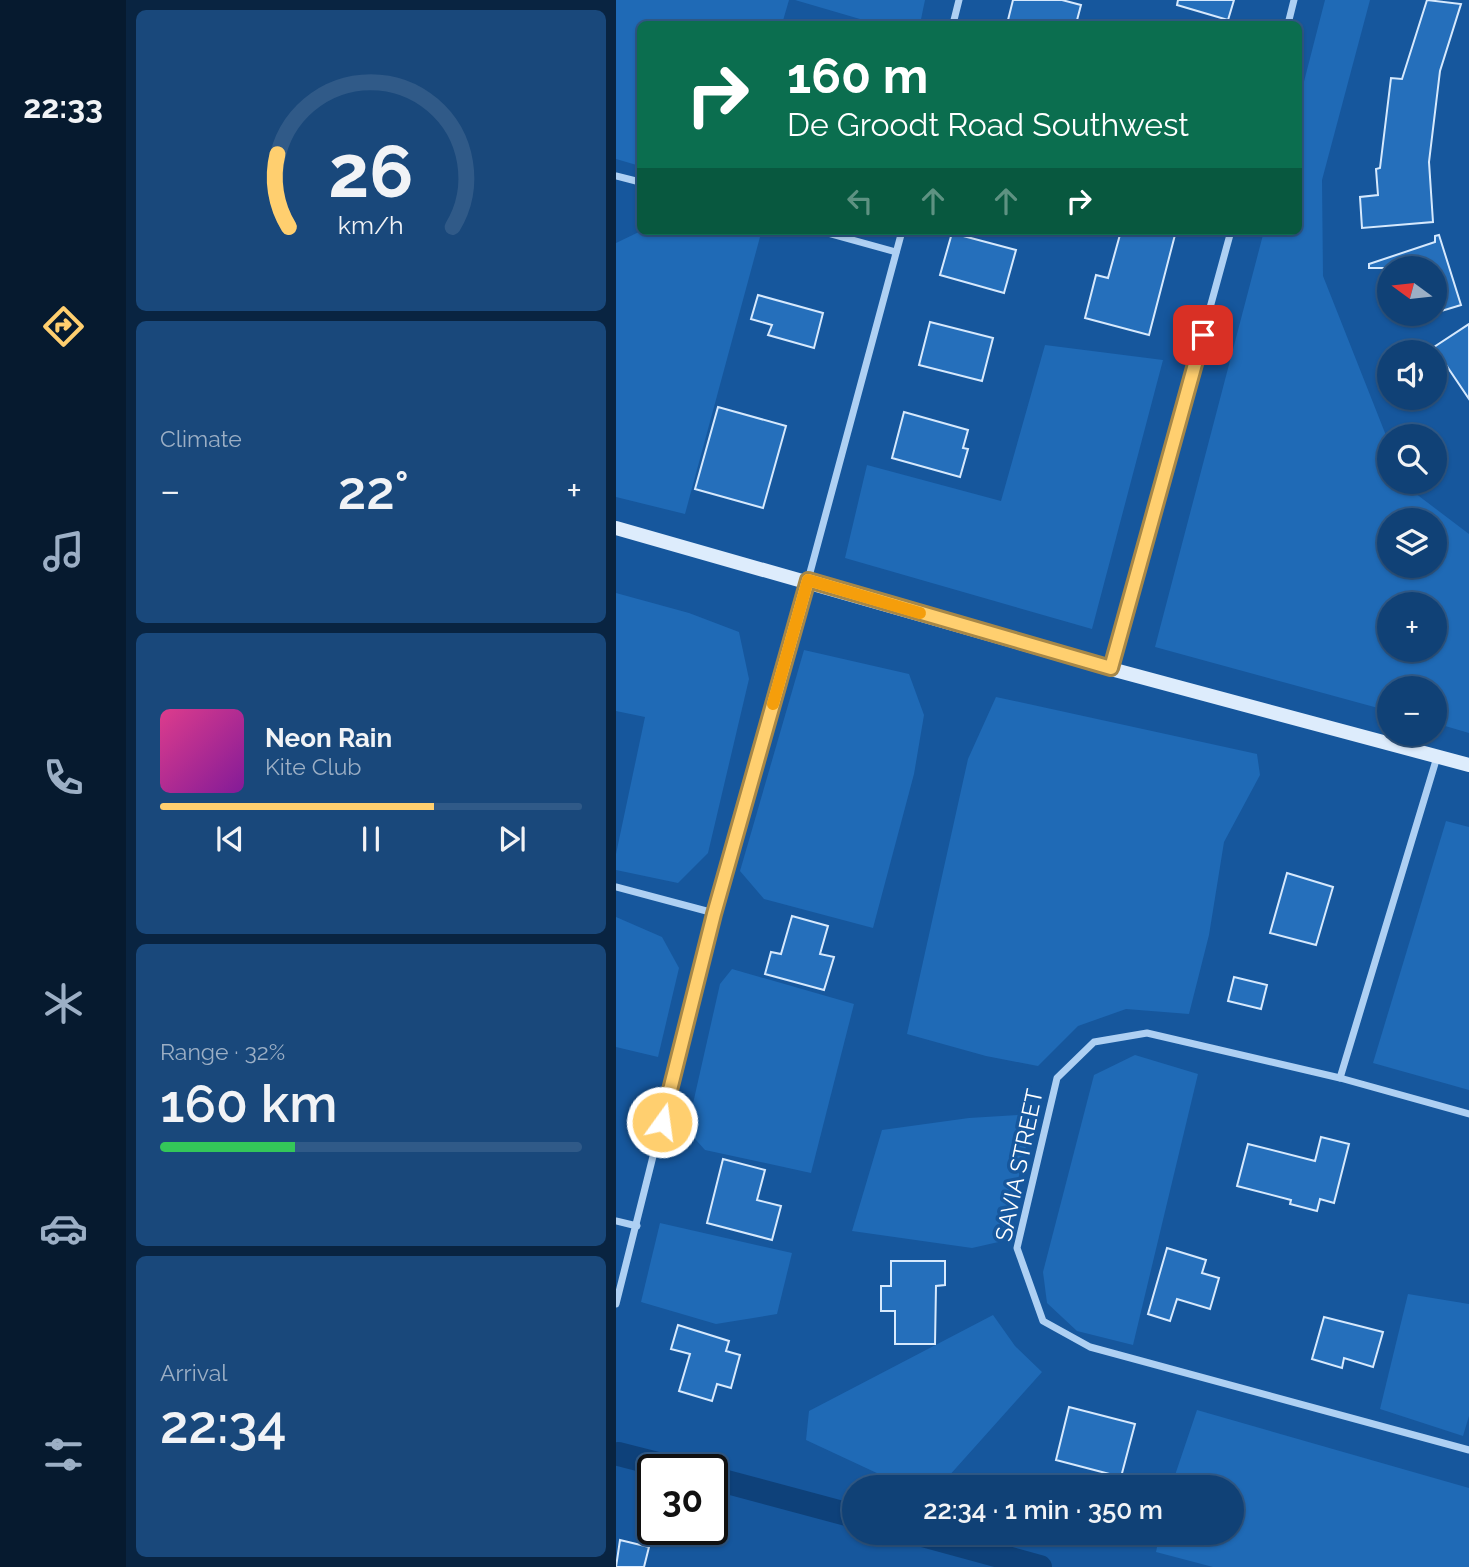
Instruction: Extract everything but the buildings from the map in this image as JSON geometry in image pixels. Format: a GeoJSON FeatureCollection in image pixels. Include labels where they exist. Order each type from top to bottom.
{"type":"FeatureCollection","features":[{"type":"Feature","properties":{"kind":"street"},"geometry":{"type":"LineString","coordinates":[[954,21],[959,0]]}},
{"type":"Feature","properties":{"kind":"street"},"geometry":{"type":"LineString","coordinates":[[1289,21],[1294,0]]}},
{"type":"Feature","properties":{"kind":"street"},"geometry":{"type":"LineString","coordinates":[[616,176],[637,181]]}},
{"type":"Feature","properties":{"kind":"street"},"geometry":{"type":"LineString","coordinates":[[835,235],[897,252]]}},
{"type":"Feature","properties":{"kind":"street"},"geometry":{"type":"LineString","coordinates":[[616,1304],[714,914],[901,235]]}},
{"type":"Feature","properties":{"kind":"street"},"geometry":{"type":"LineString","coordinates":[[1111,668],[1230,235]]}},
{"type":"Feature","properties":{"kind":"street"},"geometry":{"type":"LineString","coordinates":[[616,528],[808,580],[1111,668],[1469,765]]}},
{"type":"Feature","properties":{"kind":"street"},"geometry":{"type":"LineString","coordinates":[[1437,757],[1340,1078],[1469,1114]]}},
{"type":"Feature","properties":{"kind":"street"},"geometry":{"type":"LineString","coordinates":[[616,887],[714,914]]}},
{"type":"Feature","properties":{"kind":"street","name":"SAVIA STREET"},"geometry":{"type":"LineString","coordinates":[[1340,1078],[1147,1032],[1094,1042],[1057,1078],[1017,1248],[1043,1321],[1090,1347],[1469,1450]]}},
{"type":"Feature","properties":{"kind":"street"},"geometry":{"type":"LineString","coordinates":[[616,1221],[636,1226]]}},
{"type":"Feature","properties":{"kind":"shaded area"},"geometry":{"type":"Polygon","coordinates":[[[616,0],[789,0],[783,21],[637,21],[637,165],[616,159],[616,0]]]}},
{"type":"Feature","properties":{"kind":"shaded area"},"geometry":{"type":"Polygon","coordinates":[[[795,0],[925,0],[921,21],[867,21],[795,0]]]}},
{"type":"Feature","properties":{"kind":"shaded area"},"geometry":{"type":"Polygon","coordinates":[[[1325,0],[1370,0],[1322,180],[1323,276],[1381,424],[1377,424],[1377,494],[1416,494],[1435,508],[1377,508],[1377,578],[1447,578],[1447,517],[1469,534],[1469,733],[1447,727],[1447,676],[1377,676],[1377,708],[1155,647],[1263,235],[1302,235],[1302,89],[1325,0]]]}},
{"type":"Feature","properties":{"kind":"shaded area"},"geometry":{"type":"Polygon","coordinates":[[[637,233],[760,237],[685,514],[616,497],[616,243],[637,233]]]}},
{"type":"Feature","properties":{"kind":"shaded area"},"geometry":{"type":"Polygon","coordinates":[[[1045,345],[1163,360],[1092,629],[845,558],[867,465],[1001,501],[1045,345]]]}},
{"type":"Feature","properties":{"kind":"shaded area"},"geometry":{"type":"Polygon","coordinates":[[[616,593],[689,613],[739,632],[749,679],[708,853],[678,883],[616,870],[616,854],[645,717],[616,711],[616,593]]]}},
{"type":"Feature","properties":{"kind":"shaded area"},"geometry":{"type":"Polygon","coordinates":[[[804,650],[909,674],[924,715],[914,774],[873,928],[764,899],[740,871],[804,650]]]}},
{"type":"Feature","properties":{"kind":"shaded area"},"geometry":{"type":"Polygon","coordinates":[[[996,697],[1257,754],[1260,775],[1224,842],[1209,935],[1189,1014],[1126,1009],[1078,1026],[1038,1066],[986,1056],[907,1034],[968,759],[996,697]]]}},
{"type":"Feature","properties":{"kind":"shaded area"},"geometry":{"type":"Polygon","coordinates":[[[1446,821],[1469,827],[1469,1090],[1373,1063],[1446,821]]]}},
{"type":"Feature","properties":{"kind":"shaded area"},"geometry":{"type":"Polygon","coordinates":[[[616,917],[662,937],[679,968],[658,1057],[616,1047],[616,917]]]}},
{"type":"Feature","properties":{"kind":"shaded area"},"geometry":{"type":"Polygon","coordinates":[[[732,969],[854,1004],[811,1173],[705,1150],[687,1130],[720,984],[732,969]]]}},
{"type":"Feature","properties":{"kind":"shaded area"},"geometry":{"type":"Polygon","coordinates":[[[1135,1055],[1198,1074],[1133,1345],[1077,1331],[1047,1303],[1043,1272],[1094,1075],[1135,1055]]]}},
{"type":"Feature","properties":{"kind":"shaded area"},"geometry":{"type":"Polygon","coordinates":[[[1034,1114],[1003,1241],[972,1248],[852,1231],[882,1130],[969,1118],[1034,1114]]]}},
{"type":"Feature","properties":{"kind":"shaded area"},"geometry":{"type":"Polygon","coordinates":[[[660,1223],[792,1253],[777,1314],[716,1324],[641,1302],[660,1223]]]}},
{"type":"Feature","properties":{"kind":"shaded area"},"geometry":{"type":"Polygon","coordinates":[[[1408,1294],[1469,1304],[1469,1416],[1463,1436],[1380,1409],[1408,1294]]]}},
{"type":"Feature","properties":{"kind":"shaded area"},"geometry":{"type":"Polygon","coordinates":[[[993,1315],[1015,1346],[1042,1372],[950,1475],[881,1475],[806,1440],[809,1411],[993,1315]]]}},
{"type":"Feature","properties":{"kind":"shaded area"},"geometry":{"type":"Polygon","coordinates":[[[1197,1410],[1469,1488],[1469,1567],[1213,1567],[1156,1552],[1157,1545],[1244,1545],[1244,1475],[1175,1475],[1197,1410]]]}},
{"type":"Feature","properties":{"kind":"waterway"},"geometry":{"type":"LineString","coordinates":[[618,1454],[637,1459]]}},
{"type":"Feature","properties":{"kind":"waterway"},"geometry":{"type":"LineString","coordinates":[[728,1482],[842,1513]]}},
{"type":"Feature","properties":{"kind":"waterway"},"geometry":{"type":"LineString","coordinates":[[959,1545],[1040,1567]]}},
{"type":"Feature","properties":{"kind":"slow traffic"},"geometry":{"type":"LineString","coordinates":[[773,704],[808,580],[920,613]]}},
{"type":"Feature","properties":{"kind":"route"},"geometry":{"type":"LineString","coordinates":[[662,1122],[714,914],[808,580],[1111,668],[1203,335]]}}]}
